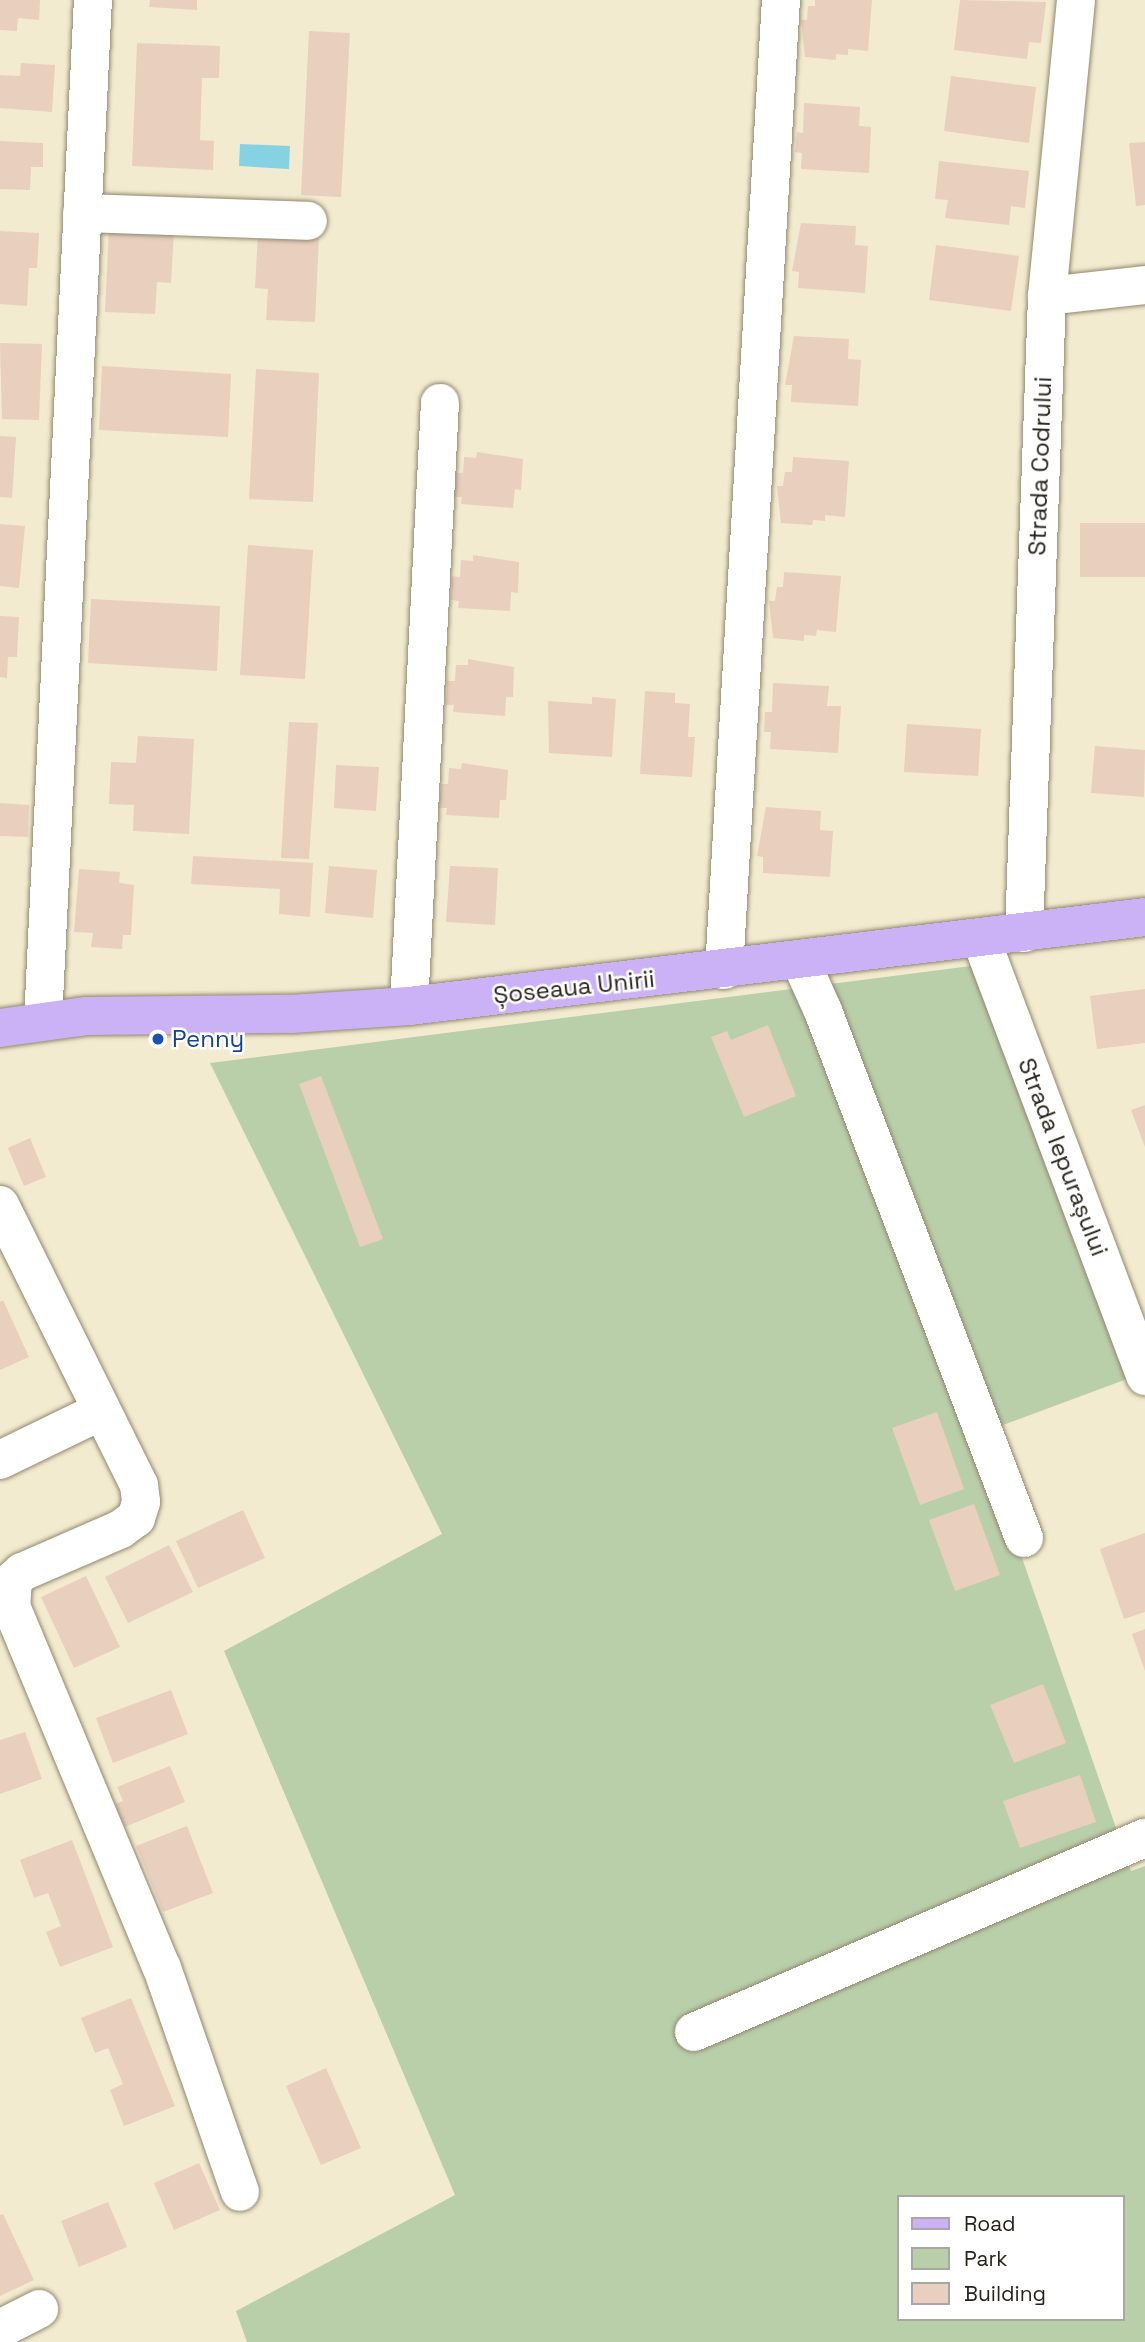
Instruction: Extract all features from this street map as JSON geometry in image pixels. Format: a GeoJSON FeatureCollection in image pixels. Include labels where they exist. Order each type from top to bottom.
{"type":"FeatureCollection","features":[{"type":"Feature","properties":{"kind":"main road","name":"Șoseaua Unirii"},"geometry":{"type":"LineString","coordinates":[[0,1028],[43,1021],[130,1015],[336,1013],[409,1006],[981,939],[1145,916]]}},
{"type":"Feature","properties":{"kind":"street"},"geometry":{"type":"LineString","coordinates":[[43,1021],[93,0]]}},
{"type":"Feature","properties":{"kind":"street"},"geometry":{"type":"LineString","coordinates":[[724,970],[781,0]]}},
{"type":"Feature","properties":{"kind":"street","name":"Strada Codrului"},"geometry":{"type":"LineString","coordinates":[[1024,933],[1047,296],[1076,0]]}},
{"type":"Feature","properties":{"kind":"street"},"geometry":{"type":"LineString","coordinates":[[82,213],[308,221]]}},
{"type":"Feature","properties":{"kind":"street"},"geometry":{"type":"LineString","coordinates":[[1047,296],[1145,285]]}},
{"type":"Feature","properties":{"kind":"street"},"geometry":{"type":"LineString","coordinates":[[409,1006],[440,403]]}},
{"type":"Feature","properties":{"kind":"street","name":"Strada Iepurașului"},"geometry":{"type":"LineString","coordinates":[[981,939],[1145,1376]]}},
{"type":"Feature","properties":{"kind":"street"},"geometry":{"type":"LineString","coordinates":[[800,960],[823,1011],[1024,1538]]}},
{"type":"Feature","properties":{"kind":"street"},"geometry":{"type":"LineString","coordinates":[[0,1205],[139,1485],[136,1518],[121,1529],[22,1572],[13,1580],[11,1606],[162,1968],[240,2192]]}},
{"type":"Feature","properties":{"kind":"street"},"geometry":{"type":"LineString","coordinates":[[0,1460],[101,1411]]}},
{"type":"Feature","properties":{"kind":"street"},"geometry":{"type":"LineString","coordinates":[[694,2032],[1145,1838]]}},
{"type":"Feature","properties":{"kind":"street"},"geometry":{"type":"LineString","coordinates":[[0,2329],[39,2309]]}},
{"type":"Feature","properties":{"kind":"green space"},"geometry":{"type":"Polygon","coordinates":[[[971,966],[1127,1379],[979,1434],[1131,1871],[1145,1866],[1145,2342],[247,2342],[236,2311],[455,2195],[224,1651],[442,1534],[210,1063],[971,966]]]}},
{"type":"Feature","properties":{"kind":"water"},"geometry":{"type":"Polygon","coordinates":[[[240,144],[290,146],[289,169],[239,166],[240,144]]]}},
{"type":"Feature","properties":{"kind":"building"},"geometry":{"type":"Polygon","coordinates":[[[0,0],[40,0],[39,20],[18,18],[17,31],[0,30],[0,0]]]}},
{"type":"Feature","properties":{"kind":"building"},"geometry":{"type":"Polygon","coordinates":[[[150,0],[197,0],[197,10],[149,7],[150,0]]]}},
{"type":"Feature","properties":{"kind":"building"},"geometry":{"type":"Polygon","coordinates":[[[815,0],[872,0],[868,51],[848,49],[848,55],[836,54],[836,60],[805,57],[801,20],[807,20],[808,6],[815,6],[815,0]]]}},
{"type":"Feature","properties":{"kind":"building"},"geometry":{"type":"Polygon","coordinates":[[[960,0],[1046,2],[1041,43],[1029,42],[1027,59],[954,50],[960,0]]]}},
{"type":"Feature","properties":{"kind":"building"},"geometry":{"type":"Polygon","coordinates":[[[309,31],[350,33],[341,197],[301,195],[309,31]]]}},
{"type":"Feature","properties":{"kind":"building"},"geometry":{"type":"Polygon","coordinates":[[[137,43],[220,46],[219,78],[202,78],[200,140],[214,141],[213,170],[132,166],[137,43]]]}},
{"type":"Feature","properties":{"kind":"building"},"geometry":{"type":"Polygon","coordinates":[[[21,63],[55,65],[52,112],[0,108],[0,75],[20,76],[21,63]]]}},
{"type":"Feature","properties":{"kind":"building"},"geometry":{"type":"Polygon","coordinates":[[[951,76],[1036,87],[1029,143],[944,131],[951,76]]]}},
{"type":"Feature","properties":{"kind":"building"},"geometry":{"type":"Polygon","coordinates":[[[804,103],[860,107],[859,126],[871,127],[869,173],[801,169],[802,153],[795,152],[797,132],[803,133],[804,103]]]}},
{"type":"Feature","properties":{"kind":"building"},"geometry":{"type":"Polygon","coordinates":[[[0,141],[43,143],[43,167],[31,167],[30,190],[0,189],[0,141]]]}},
{"type":"Feature","properties":{"kind":"building"},"geometry":{"type":"Polygon","coordinates":[[[1145,142],[1145,205],[1136,206],[1129,143],[1145,142]]]}},
{"type":"Feature","properties":{"kind":"building"},"geometry":{"type":"Polygon","coordinates":[[[939,161],[1029,171],[1025,208],[1011,206],[1009,225],[945,218],[948,200],[935,199],[939,161]]]}},
{"type":"Feature","properties":{"kind":"building"},"geometry":{"type":"Polygon","coordinates":[[[801,223],[856,226],[855,245],[868,246],[865,293],[798,288],[799,272],[792,271],[801,223]]]}},
{"type":"Feature","properties":{"kind":"building"},"geometry":{"type":"Polygon","coordinates":[[[109,228],[174,231],[171,283],[157,282],[155,314],[105,312],[109,228]]]}},
{"type":"Feature","properties":{"kind":"building"},"geometry":{"type":"Polygon","coordinates":[[[0,231],[39,233],[37,268],[29,268],[27,306],[0,304],[0,231]]]}},
{"type":"Feature","properties":{"kind":"building"},"geometry":{"type":"Polygon","coordinates":[[[258,233],[319,236],[315,322],[266,320],[268,289],[255,288],[258,233]]]}},
{"type":"Feature","properties":{"kind":"building"},"geometry":{"type":"Polygon","coordinates":[[[936,245],[1019,256],[1011,311],[929,300],[936,245]]]}},
{"type":"Feature","properties":{"kind":"building"},"geometry":{"type":"Polygon","coordinates":[[[794,336],[849,339],[848,359],[861,360],[858,406],[791,402],[792,385],[785,385],[794,336]]]}},
{"type":"Feature","properties":{"kind":"building"},"geometry":{"type":"Polygon","coordinates":[[[0,343],[42,344],[39,420],[2,419],[0,343]]]}},
{"type":"Feature","properties":{"kind":"building"},"geometry":{"type":"Polygon","coordinates":[[[102,366],[231,374],[228,437],[99,430],[102,366]]]}},
{"type":"Feature","properties":{"kind":"building"},"geometry":{"type":"Polygon","coordinates":[[[256,369],[319,373],[313,502],[249,499],[256,369]]]}},
{"type":"Feature","properties":{"kind":"building"},"geometry":{"type":"Polygon","coordinates":[[[0,436],[16,437],[12,498],[0,497],[0,436]]]}},
{"type":"Feature","properties":{"kind":"building"},"geometry":{"type":"Polygon","coordinates":[[[477,452],[523,459],[521,490],[515,489],[513,508],[461,504],[462,497],[454,497],[456,473],[463,473],[464,457],[476,458],[477,452]]]}},
{"type":"Feature","properties":{"kind":"building"},"geometry":{"type":"Polygon","coordinates":[[[793,457],[849,461],[845,517],[825,515],[825,521],[813,520],[812,525],[781,523],[777,486],[783,486],[785,472],[792,472],[793,457]]]}},
{"type":"Feature","properties":{"kind":"building"},"geometry":{"type":"Polygon","coordinates":[[[1080,523],[1145,523],[1145,577],[1080,577],[1080,523]]]}},
{"type":"Feature","properties":{"kind":"building"},"geometry":{"type":"Polygon","coordinates":[[[0,524],[25,526],[19,588],[0,586],[0,524]]]}},
{"type":"Feature","properties":{"kind":"building"},"geometry":{"type":"Polygon","coordinates":[[[248,545],[313,550],[305,679],[240,675],[248,545]]]}},
{"type":"Feature","properties":{"kind":"building"},"geometry":{"type":"Polygon","coordinates":[[[473,555],[519,562],[518,593],[511,592],[510,611],[458,608],[459,601],[451,600],[452,576],[460,577],[461,560],[473,561],[473,555]]]}},
{"type":"Feature","properties":{"kind":"building"},"geometry":{"type":"Polygon","coordinates":[[[784,572],[841,576],[836,632],[817,630],[816,636],[804,635],[804,641],[773,638],[769,601],[775,601],[777,587],[783,587],[784,572]]]}},
{"type":"Feature","properties":{"kind":"building"},"geometry":{"type":"Polygon","coordinates":[[[91,599],[220,606],[217,671],[88,663],[91,599]]]}},
{"type":"Feature","properties":{"kind":"building"},"geometry":{"type":"Polygon","coordinates":[[[0,616],[19,617],[17,657],[8,657],[7,678],[0,677],[0,616]]]}},
{"type":"Feature","properties":{"kind":"building"},"geometry":{"type":"Polygon","coordinates":[[[468,659],[514,667],[513,697],[506,697],[505,716],[453,712],[454,705],[446,705],[447,681],[455,681],[456,665],[468,665],[468,659]]]}},
{"type":"Feature","properties":{"kind":"building"},"geometry":{"type":"Polygon","coordinates":[[[773,683],[829,686],[827,706],[841,706],[838,753],[770,749],[771,732],[764,732],[765,712],[772,712],[773,683]]]}},
{"type":"Feature","properties":{"kind":"building"},"geometry":{"type":"Polygon","coordinates":[[[645,691],[675,693],[675,703],[690,704],[688,737],[695,737],[692,777],[640,774],[645,691]]]}},
{"type":"Feature","properties":{"kind":"building"},"geometry":{"type":"Polygon","coordinates":[[[592,697],[616,699],[612,757],[549,753],[548,701],[592,704],[592,697]]]}},
{"type":"Feature","properties":{"kind":"building"},"geometry":{"type":"Polygon","coordinates":[[[289,722],[318,723],[309,859],[281,858],[289,722]]]}},
{"type":"Feature","properties":{"kind":"building"},"geometry":{"type":"Polygon","coordinates":[[[907,724],[981,729],[978,776],[904,772],[907,724]]]}},
{"type":"Feature","properties":{"kind":"building"},"geometry":{"type":"Polygon","coordinates":[[[138,736],[194,739],[189,834],[133,831],[134,805],[109,804],[111,762],[136,763],[138,736]]]}},
{"type":"Feature","properties":{"kind":"building"},"geometry":{"type":"Polygon","coordinates":[[[1095,746],[1145,750],[1144,797],[1091,793],[1095,746]]]}},
{"type":"Feature","properties":{"kind":"building"},"geometry":{"type":"Polygon","coordinates":[[[462,763],[508,770],[506,800],[500,800],[499,818],[446,815],[447,808],[439,808],[441,784],[448,784],[449,768],[461,769],[462,763]]]}},
{"type":"Feature","properties":{"kind":"building"},"geometry":{"type":"Polygon","coordinates":[[[336,765],[379,767],[376,811],[334,808],[336,765]]]}},
{"type":"Feature","properties":{"kind":"building"},"geometry":{"type":"Polygon","coordinates":[[[0,803],[29,805],[28,837],[0,836],[0,803]]]}},
{"type":"Feature","properties":{"kind":"building"},"geometry":{"type":"Polygon","coordinates":[[[766,807],[821,811],[820,830],[833,831],[830,877],[763,873],[763,857],[757,856],[766,807]]]}},
{"type":"Feature","properties":{"kind":"building"},"geometry":{"type":"Polygon","coordinates":[[[193,856],[313,863],[310,917],[279,914],[280,889],[191,884],[193,856]]]}},
{"type":"Feature","properties":{"kind":"building"},"geometry":{"type":"Polygon","coordinates":[[[329,866],[377,870],[373,918],[325,913],[329,866]]]}},
{"type":"Feature","properties":{"kind":"building"},"geometry":{"type":"Polygon","coordinates":[[[450,866],[498,868],[495,925],[446,922],[450,866]]]}},
{"type":"Feature","properties":{"kind":"building"},"geometry":{"type":"Polygon","coordinates":[[[79,869],[120,872],[119,883],[134,885],[131,935],[123,935],[122,949],[91,947],[93,933],[74,932],[79,869]]]}},
{"type":"Feature","properties":{"kind":"building"},"geometry":{"type":"Polygon","coordinates":[[[1145,989],[1145,1043],[1097,1049],[1090,996],[1145,989]]]}},
{"type":"Feature","properties":{"kind":"building"},"geometry":{"type":"Polygon","coordinates":[[[768,1025],[796,1096],[744,1117],[711,1037],[727,1031],[731,1040],[768,1025]]]}},
{"type":"Feature","properties":{"kind":"building"},"geometry":{"type":"Polygon","coordinates":[[[321,1076],[383,1239],[360,1247],[299,1084],[321,1076]]]}},
{"type":"Feature","properties":{"kind":"building"},"geometry":{"type":"Polygon","coordinates":[[[1145,1105],[1145,1147],[1131,1110],[1145,1105]]]}},
{"type":"Feature","properties":{"kind":"building"},"geometry":{"type":"Polygon","coordinates":[[[30,1138],[46,1177],[24,1186],[8,1148],[30,1138]]]}},
{"type":"Feature","properties":{"kind":"building"},"geometry":{"type":"Polygon","coordinates":[[[3,1300],[29,1357],[0,1370],[0,1302],[3,1300]]]}},
{"type":"Feature","properties":{"kind":"building"},"geometry":{"type":"Polygon","coordinates":[[[937,1412],[964,1489],[920,1505],[892,1428],[937,1412]]]}},
{"type":"Feature","properties":{"kind":"building"},"geometry":{"type":"Polygon","coordinates":[[[974,1504],[1000,1575],[955,1591],[929,1520],[974,1504]]]}},
{"type":"Feature","properties":{"kind":"building"},"geometry":{"type":"Polygon","coordinates":[[[243,1510],[265,1558],[198,1588],[176,1541],[243,1510]]]}},
{"type":"Feature","properties":{"kind":"building"},"geometry":{"type":"Polygon","coordinates":[[[1145,1533],[1145,1612],[1124,1619],[1100,1549],[1145,1533]]]}},
{"type":"Feature","properties":{"kind":"building"},"geometry":{"type":"Polygon","coordinates":[[[169,1545],[193,1592],[128,1623],[105,1577],[169,1545]]]}},
{"type":"Feature","properties":{"kind":"building"},"geometry":{"type":"Polygon","coordinates":[[[86,1576],[120,1647],[74,1668],[41,1597],[86,1576]]]}},
{"type":"Feature","properties":{"kind":"building"},"geometry":{"type":"Polygon","coordinates":[[[1145,1629],[1145,1671],[1132,1634],[1145,1629]]]}},
{"type":"Feature","properties":{"kind":"building"},"geometry":{"type":"Polygon","coordinates":[[[1043,1684],[1066,1743],[1014,1763],[990,1705],[1043,1684]]]}},
{"type":"Feature","properties":{"kind":"building"},"geometry":{"type":"Polygon","coordinates":[[[171,1690],[188,1734],[113,1763],[96,1718],[171,1690]]]}},
{"type":"Feature","properties":{"kind":"building"},"geometry":{"type":"Polygon","coordinates":[[[25,1732],[42,1779],[0,1794],[0,1740],[25,1732]]]}},
{"type":"Feature","properties":{"kind":"building"},"geometry":{"type":"Polygon","coordinates":[[[170,1766],[185,1802],[125,1827],[115,1804],[123,1801],[117,1787],[170,1766]]]}},
{"type":"Feature","properties":{"kind":"building"},"geometry":{"type":"Polygon","coordinates":[[[1080,1775],[1096,1822],[1020,1848],[1003,1801],[1080,1775]]]}},
{"type":"Feature","properties":{"kind":"building"},"geometry":{"type":"Polygon","coordinates":[[[187,1826],[213,1893],[163,1912],[136,1846],[187,1826]]]}},
{"type":"Feature","properties":{"kind":"building"},"geometry":{"type":"Polygon","coordinates":[[[72,1840],[113,1947],[60,1967],[46,1932],[61,1926],[48,1893],[34,1898],[20,1860],[72,1840]]]}},
{"type":"Feature","properties":{"kind":"building"},"geometry":{"type":"Polygon","coordinates":[[[131,1998],[175,2106],[124,2126],[110,2090],[123,2084],[108,2048],[95,2053],[81,2018],[131,1998]]]}},
{"type":"Feature","properties":{"kind":"building"},"geometry":{"type":"Polygon","coordinates":[[[326,2068],[361,2148],[321,2165],[286,2086],[326,2068]]]}},
{"type":"Feature","properties":{"kind":"building"},"geometry":{"type":"Polygon","coordinates":[[[199,2163],[220,2210],[174,2230],[154,2183],[199,2163]]]}},
{"type":"Feature","properties":{"kind":"building"},"geometry":{"type":"Polygon","coordinates":[[[108,2202],[127,2247],[79,2267],[61,2221],[108,2202]]]}},
{"type":"Feature","properties":{"kind":"building"},"geometry":{"type":"Polygon","coordinates":[[[3,2214],[34,2280],[0,2296],[0,2215],[3,2214]]]}},
{"type":"Feature","properties":{"kind":"place","name":"Penny"},"geometry":{"type":"Point","coordinates":[158,1039]}}]}
